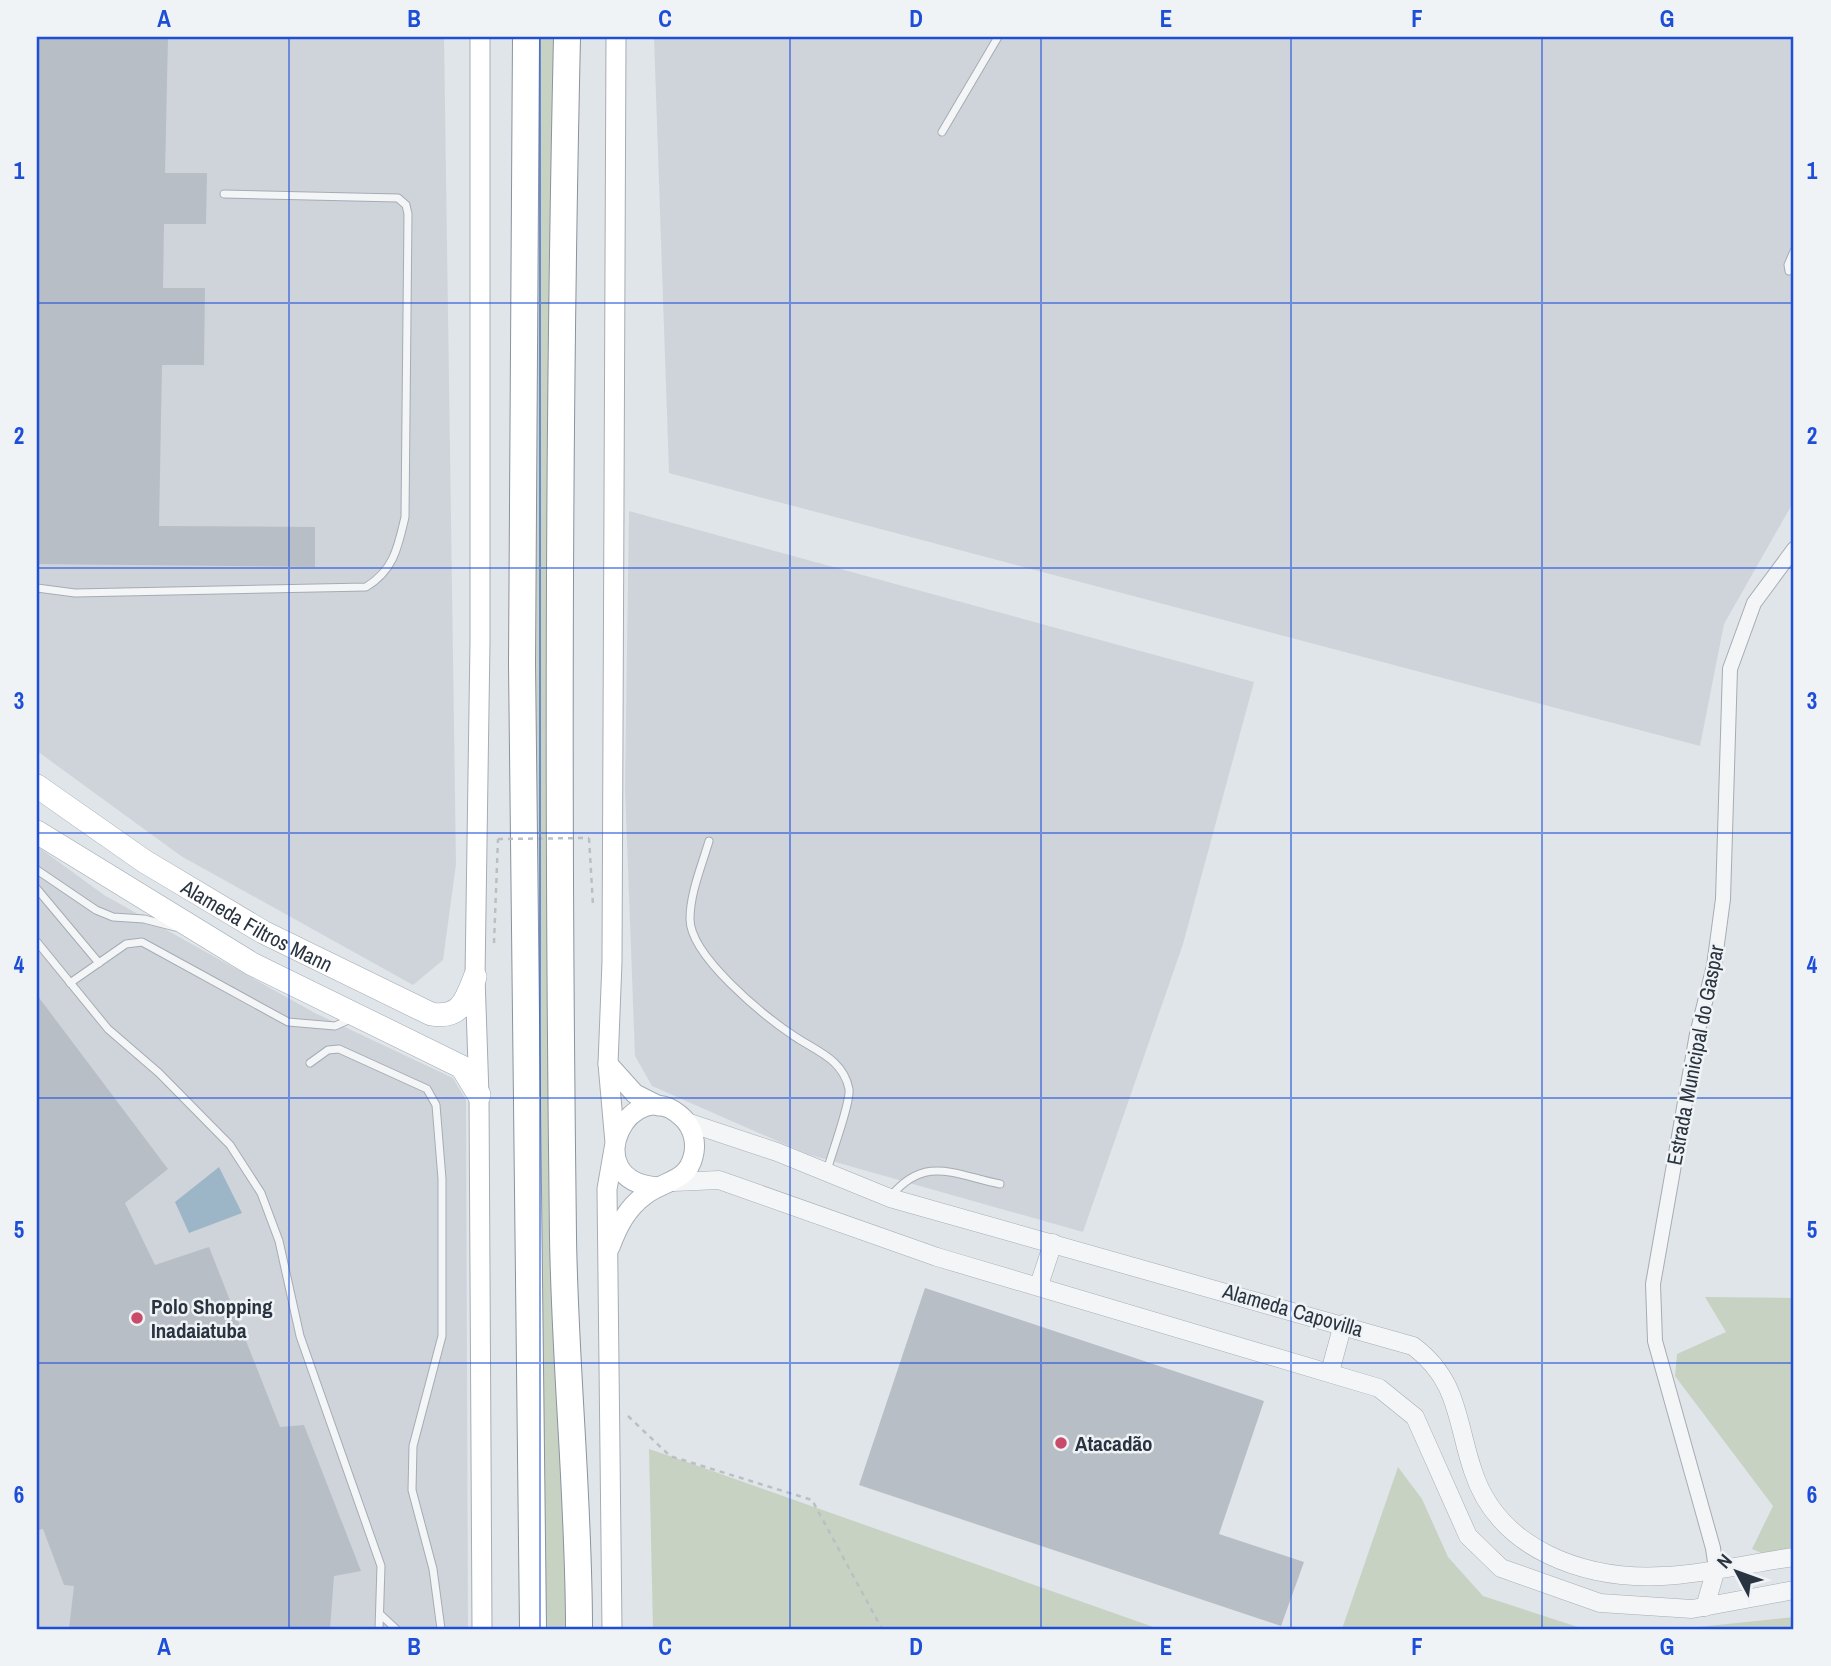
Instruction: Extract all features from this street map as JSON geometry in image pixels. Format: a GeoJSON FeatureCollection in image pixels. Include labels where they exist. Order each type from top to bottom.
{"type":"FeatureCollection","features":[{"type":"Feature","properties":{"kind":"highway"},"geometry":{"type":"LineString","coordinates":[[526,37],[522,664],[533,1629]]}},
{"type":"Feature","properties":{"kind":"highway"},"geometry":{"type":"LineString","coordinates":[[567,37],[562,264],[560,915],[564,1244],[579,1546],[579,1629]]}},
{"type":"Feature","properties":{"kind":"main road"},"geometry":{"type":"LineString","coordinates":[[480,37],[480,641],[475,977],[479,1095],[482,1629]]}},
{"type":"Feature","properties":{"kind":"main road"},"geometry":{"type":"LineString","coordinates":[[616,37],[612,948],[608,1064],[615,1155],[626,1175],[635,1182],[666,1184]]}},
{"type":"Feature","properties":{"kind":"main road","name":"Alameda Filtros Mann"},"geometry":{"type":"LineString","coordinates":[[37,786],[144,861],[263,932],[431,1014],[444,1016],[456,1012],[465,1003],[475,977]]}},
{"type":"Feature","properties":{"kind":"main road"},"geometry":{"type":"LineString","coordinates":[[40,834],[65,806]]}},
{"type":"Feature","properties":{"kind":"main road","name":"Alameda Filtros Mann"},"geometry":{"type":"LineString","coordinates":[[40,834],[197,933],[252,964],[462,1067],[479,1095]]}},
{"type":"Feature","properties":{"kind":"main road"},"geometry":{"type":"LineString","coordinates":[[252,964],[263,932]]}},
{"type":"Feature","properties":{"kind":"main road"},"geometry":{"type":"LineString","coordinates":[[607,1254],[623,1218],[644,1195],[683,1175],[694,1154],[692,1132],[687,1122],[679,1114],[635,1094],[608,1064]]}},
{"type":"Feature","properties":{"kind":"main road"},"geometry":{"type":"LineString","coordinates":[[612,1629],[607,1189],[615,1143],[624,1120],[646,1107],[659,1106]]}},
{"type":"Feature","properties":{"kind":"street","name":"Estrada Municipal do Gaspar"},"geometry":{"type":"LineString","coordinates":[[1716,1569],[1713,1548],[1655,1341],[1653,1284],[1697,1034],[1714,966],[1721,913],[1730,669],[1754,603],[1794,549]]}},
{"type":"Feature","properties":{"kind":"street","name":"Alameda Capovilla"},"geometry":{"type":"LineString","coordinates":[[687,1122],[890,1198],[1343,1324],[1413,1346],[1425,1354],[1446,1379],[1453,1395],[1473,1473],[1482,1494],[1516,1535],[1553,1559],[1603,1572],[1663,1576],[1794,1557]]}},
{"type":"Feature","properties":{"kind":"street"},"geometry":{"type":"LineString","coordinates":[[666,1184],[719,1180],[937,1257],[1039,1285],[1379,1388],[1415,1417],[1468,1536],[1501,1568],[1600,1603],[1692,1609],[1794,1590]]}},
{"type":"Feature","properties":{"kind":"street"},"geometry":{"type":"LineString","coordinates":[[1039,1285],[1053,1243]]}},
{"type":"Feature","properties":{"kind":"street"},"geometry":{"type":"LineString","coordinates":[[1330,1372],[1343,1324]]}},
{"type":"Feature","properties":{"kind":"street"},"geometry":{"type":"LineString","coordinates":[[1704,1607],[1716,1569]]}},
{"type":"Feature","properties":{"kind":"street"},"geometry":{"type":"LineString","coordinates":[[1600,1603],[1603,1572]]}},
{"type":"Feature","properties":{"kind":"lane"},"geometry":{"type":"LineString","coordinates":[[942,132],[998,37]]}},
{"type":"Feature","properties":{"kind":"lane"},"geometry":{"type":"LineString","coordinates":[[37,588],[75,593],[366,587],[382,578],[396,558],[405,517],[406,205],[398,198],[224,194]]}},
{"type":"Feature","properties":{"kind":"lane"},"geometry":{"type":"LineString","coordinates":[[1789,271],[1788,265],[1794,251]]}},
{"type":"Feature","properties":{"kind":"lane"},"geometry":{"type":"LineString","coordinates":[[709,841],[690,919],[698,945],[745,997],[793,1036],[831,1058],[845,1075],[850,1093],[826,1172]]}},
{"type":"Feature","properties":{"kind":"lane"},"geometry":{"type":"LineString","coordinates":[[37,870],[96,910],[113,917],[144,919],[197,933]]}},
{"type":"Feature","properties":{"kind":"lane"},"geometry":{"type":"LineString","coordinates":[[37,889],[99,963]]}},
{"type":"Feature","properties":{"kind":"lane"},"geometry":{"type":"LineString","coordinates":[[37,942],[108,1029],[159,1073],[230,1145],[261,1193],[279,1241],[300,1336],[381,1566],[382,1615],[379,1629]]}},
{"type":"Feature","properties":{"kind":"lane"},"geometry":{"type":"LineString","coordinates":[[70,983],[126,944],[142,942],[288,1022],[335,1026],[357,1017]]}},
{"type":"Feature","properties":{"kind":"lane"},"geometry":{"type":"LineString","coordinates":[[310,1063],[328,1051],[339,1049],[427,1089],[436,1105],[442,1180],[442,1336],[413,1446],[412,1490],[433,1569],[441,1629]]}},
{"type":"Feature","properties":{"kind":"lane"},"geometry":{"type":"LineString","coordinates":[[890,1198],[911,1175],[931,1170],[1000,1184]]}},
{"type":"Feature","properties":{"kind":"lane"},"geometry":{"type":"LineString","coordinates":[[382,1615],[396,1629]]}},
{"type":"Feature","properties":{"kind":"path"},"geometry":{"type":"LineString","coordinates":[[498,839],[589,838]]}},
{"type":"Feature","properties":{"kind":"path"},"geometry":{"type":"LineString","coordinates":[[610,1398],[670,1457],[812,1500],[882,1629]]}},
{"type":"Feature","properties":{"kind":"shaded area"},"geometry":{"type":"Polygon","coordinates":[[[37,37],[444,37],[456,864],[443,960],[413,985],[181,856],[37,751],[37,37]]]}},
{"type":"Feature","properties":{"kind":"shaded area"},"geometry":{"type":"Polygon","coordinates":[[[654,37],[1794,37],[1794,501],[1724,624],[1700,746],[669,473],[654,37]]]}},
{"type":"Feature","properties":{"kind":"shaded area"},"geometry":{"type":"Polygon","coordinates":[[[629,511],[1254,682],[1183,944],[1083,1232],[807,1154],[652,1086],[635,1056],[625,788],[629,511]]]}},
{"type":"Feature","properties":{"kind":"shaded area"},"geometry":{"type":"Polygon","coordinates":[[[37,846],[104,895],[315,1013],[453,1078],[466,1100],[468,1629],[37,1629],[37,846]]]}},
{"type":"Feature","properties":{"kind":"green space"},"geometry":{"type":"Polygon","coordinates":[[[536,37],[556,37],[568,1629],[545,1629],[530,794],[536,37]]]}},
{"type":"Feature","properties":{"kind":"green space"},"geometry":{"type":"Polygon","coordinates":[[[1705,1297],[1794,1298],[1794,1562],[1785,1563],[1752,1549],[1773,1506],[1675,1376],[1677,1354],[1726,1332],[1705,1297]]]}},
{"type":"Feature","properties":{"kind":"green space"},"geometry":{"type":"Polygon","coordinates":[[[649,1449],[670,1456],[1159,1629],[653,1629],[649,1449]]]}},
{"type":"Feature","properties":{"kind":"green space"},"geometry":{"type":"Polygon","coordinates":[[[1398,1467],[1422,1499],[1448,1557],[1483,1596],[1584,1629],[1342,1629],[1398,1467]]]}},
{"type":"Feature","properties":{"kind":"green space"},"geometry":{"type":"Polygon","coordinates":[[[1794,1617],[1794,1629],[1679,1629],[1794,1617]]]}},
{"type":"Feature","properties":{"kind":"water"},"geometry":{"type":"Polygon","coordinates":[[[219,1167],[242,1213],[189,1233],[175,1202],[219,1167]]]}},
{"type":"Feature","properties":{"kind":"building"},"geometry":{"type":"Polygon","coordinates":[[[37,37],[168,37],[165,173],[207,173],[206,224],[164,224],[163,288],[205,288],[204,365],[162,365],[159,526],[315,527],[315,567],[37,564],[37,37]]]}},
{"type":"Feature","properties":{"kind":"building","name":"Polo Shopping Inadaiatuba"},"geometry":{"type":"Polygon","coordinates":[[[37,995],[168,1169],[125,1203],[155,1265],[209,1247],[280,1427],[304,1425],[361,1571],[334,1576],[330,1629],[69,1629],[74,1586],[64,1585],[43,1529],[37,1530],[37,995]]]}},
{"type":"Feature","properties":{"kind":"building","name":"Atacadão"},"geometry":{"type":"Polygon","coordinates":[[[925,1288],[1264,1401],[1219,1534],[1304,1562],[1281,1626],[859,1485],[925,1288]]]}},
{"type":"Feature","properties":{"kind":"place","name":"Polo Shopping Inadaiatuba"},"geometry":{"type":"Point","coordinates":[137,1318]}},
{"type":"Feature","properties":{"kind":"place","name":"Atacadão"},"geometry":{"type":"Point","coordinates":[1061,1443]}}]}
